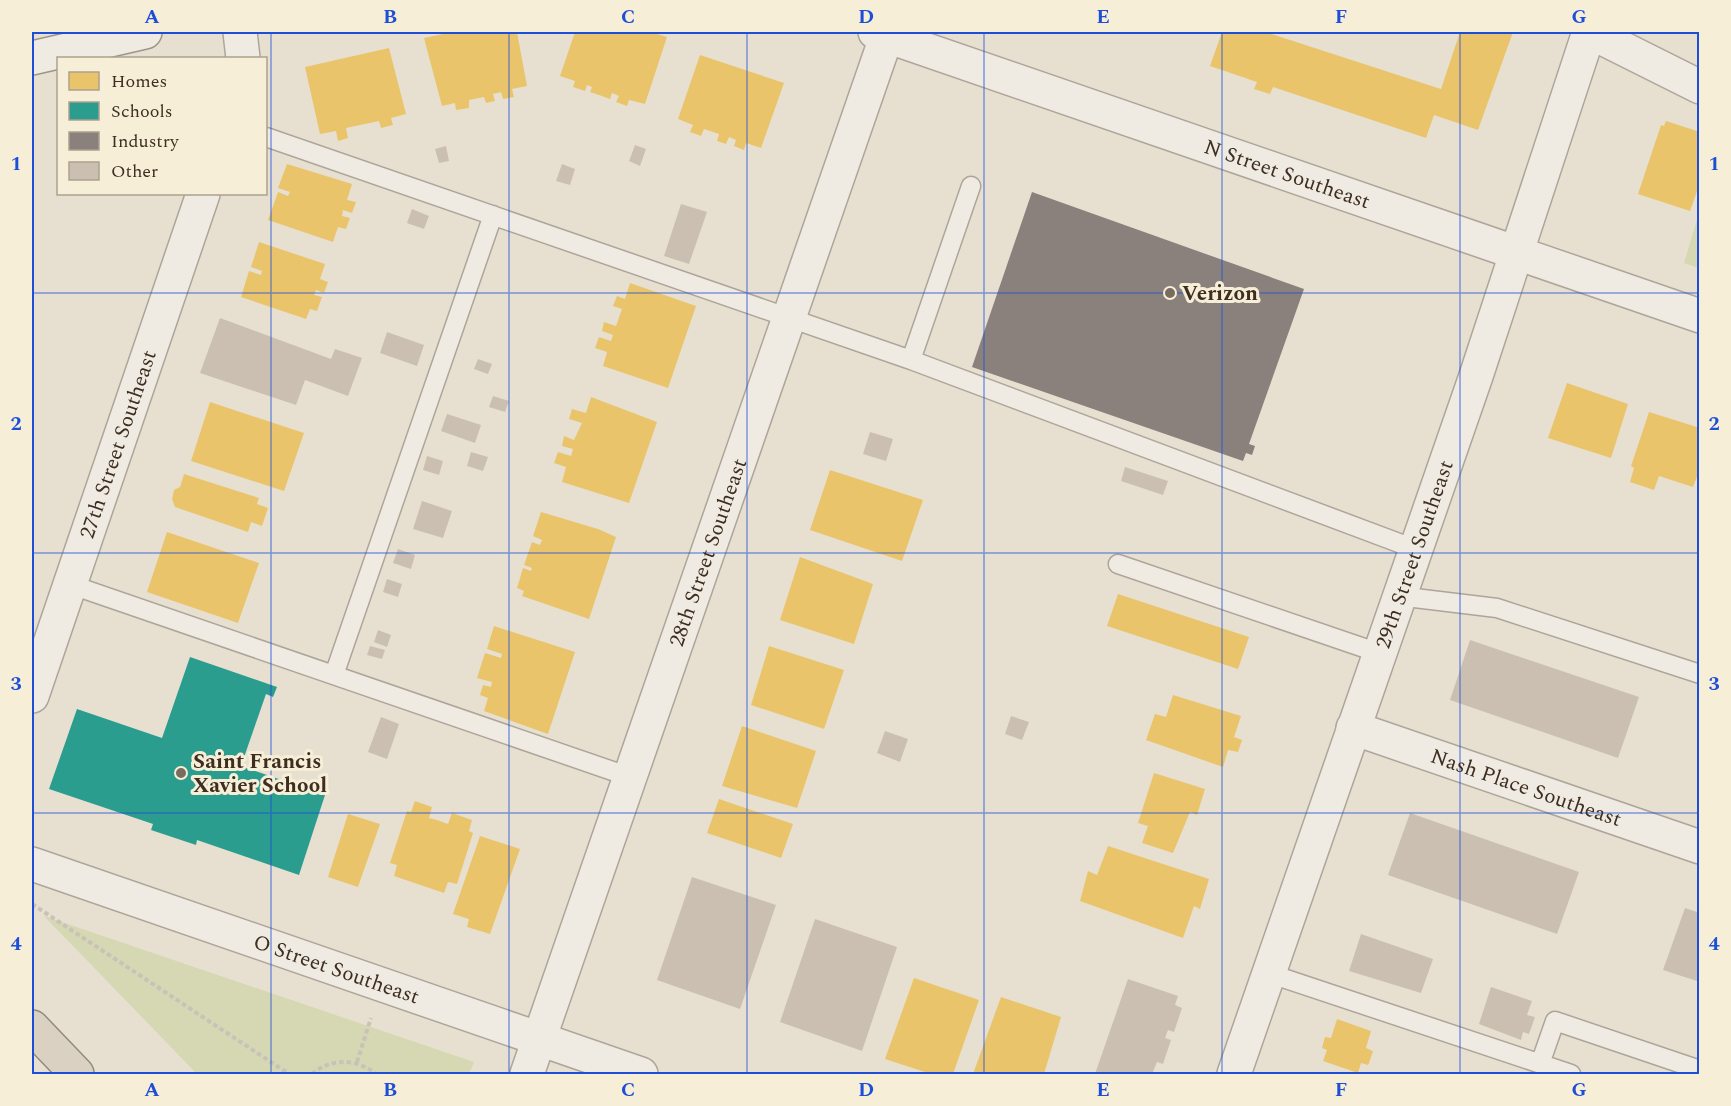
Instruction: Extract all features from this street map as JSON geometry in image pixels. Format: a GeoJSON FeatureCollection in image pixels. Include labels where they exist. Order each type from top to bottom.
{"type":"FeatureCollection","features":[{"type":"Feature","properties":{"kind":"highway"},"geometry":{"type":"LineString","coordinates":[[32,1027],[77,1074]]}},
{"type":"Feature","properties":{"kind":"street"},"geometry":{"type":"LineString","coordinates":[[32,58],[61,41],[145,32]]}},
{"type":"Feature","properties":{"kind":"street"},"geometry":{"type":"LineString","coordinates":[[240,32],[243,57]]}},
{"type":"Feature","properties":{"kind":"street"},"geometry":{"type":"LineString","coordinates":[[1590,32],[1700,87]]}},
{"type":"Feature","properties":{"kind":"street","name":"29th Street Southeast"},"geometry":{"type":"LineString","coordinates":[[1233,1074],[1518,253],[1590,32]]}},
{"type":"Feature","properties":{"kind":"street","name":"N Street Southeast"},"geometry":{"type":"LineString","coordinates":[[883,33],[1700,316]]}},
{"type":"Feature","properties":{"kind":"street","name":"28th Street Southeast"},"geometry":{"type":"LineString","coordinates":[[527,1074],[789,317],[883,33]]}},
{"type":"Feature","properties":{"kind":"street","name":"27th Street Southeast"},"geometry":{"type":"LineString","coordinates":[[32,696],[203,195]]}},
{"type":"Feature","properties":{"kind":"street","name":"Nash Place Southeast"},"geometry":{"type":"LineString","coordinates":[[1353,728],[1700,847]]}},
{"type":"Feature","properties":{"kind":"street","name":"O Street Southeast"},"geometry":{"type":"LineString","coordinates":[[32,864],[641,1074]]}},
{"type":"Feature","properties":{"kind":"lane"},"geometry":{"type":"LineString","coordinates":[[267,137],[911,360],[1415,549]]}},
{"type":"Feature","properties":{"kind":"lane"},"geometry":{"type":"LineString","coordinates":[[911,360],[971,186]]}},
{"type":"Feature","properties":{"kind":"lane"},"geometry":{"type":"LineString","coordinates":[[334,675],[493,215]]}},
{"type":"Feature","properties":{"kind":"lane"},"geometry":{"type":"LineString","coordinates":[[1118,564],[1379,653]]}},
{"type":"Feature","properties":{"kind":"lane"},"geometry":{"type":"LineString","coordinates":[[69,584],[630,777]]}},
{"type":"Feature","properties":{"kind":"lane"},"geometry":{"type":"LineString","coordinates":[[1398,596],[1497,608],[1700,674]]}},
{"type":"Feature","properties":{"kind":"lane"},"geometry":{"type":"LineString","coordinates":[[1268,973],[1571,1074]]}},
{"type":"Feature","properties":{"kind":"lane"},"geometry":{"type":"LineString","coordinates":[[1540,1064],[1555,1021],[1700,1070]]}},
{"type":"Feature","properties":{"kind":"path"},"geometry":{"type":"LineString","coordinates":[[32,904],[289,1074]]}},
{"type":"Feature","properties":{"kind":"path"},"geometry":{"type":"LineString","coordinates":[[356,1063],[371,1018]]}},
{"type":"Feature","properties":{"kind":"path"},"geometry":{"type":"LineString","coordinates":[[312,1074],[326,1065],[341,1062],[356,1063],[376,1074]]}},
{"type":"Feature","properties":{"kind":"green space"},"geometry":{"type":"Polygon","coordinates":[[[1699,213],[1699,268],[1684,263],[1699,213]]]}},
{"type":"Feature","properties":{"kind":"green space"},"geometry":{"type":"Polygon","coordinates":[[[44,916],[474,1062],[469,1074],[197,1074],[44,916]]]}},
{"type":"Feature","properties":{"kind":"building: Homes"},"geometry":{"type":"Polygon","coordinates":[[[452,32],[517,32],[527,86],[512,89],[514,97],[503,99],[501,92],[493,94],[495,101],[486,103],[484,97],[469,100],[469,108],[456,110],[455,103],[442,106],[424,38],[452,32]]]}},
{"type":"Feature","properties":{"kind":"building: Homes"},"geometry":{"type":"Polygon","coordinates":[[[575,32],[651,32],[667,37],[645,104],[629,100],[627,106],[616,102],[619,96],[612,93],[610,99],[590,92],[592,87],[587,85],[585,91],[573,87],[575,81],[560,76],[575,32]]]}},
{"type":"Feature","properties":{"kind":"building: Homes"},"geometry":{"type":"Polygon","coordinates":[[[1222,32],[1265,32],[1441,89],[1460,32],[1513,32],[1478,130],[1434,115],[1426,138],[1273,87],[1270,94],[1254,89],[1257,82],[1210,66],[1222,32]]]}},
{"type":"Feature","properties":{"kind":"building: Homes"},"geometry":{"type":"Polygon","coordinates":[[[389,48],[406,114],[391,118],[393,125],[381,128],[379,121],[346,128],[348,138],[338,141],[336,131],[320,134],[305,67],[389,48]]]}},
{"type":"Feature","properties":{"kind":"building: Homes"},"geometry":{"type":"Polygon","coordinates":[[[700,55],[784,83],[761,148],[746,143],[744,150],[734,146],[736,140],[729,137],[726,144],[717,141],[719,134],[704,129],[701,136],[690,132],[693,125],[678,119],[700,55]]]}},
{"type":"Feature","properties":{"kind":"building: Homes"},"geometry":{"type":"Polygon","coordinates":[[[1666,121],[1700,132],[1700,183],[1690,211],[1638,194],[1661,125],[1664,126],[1666,121]]]}},
{"type":"Feature","properties":{"kind":"building: Homes"},"geometry":{"type":"Polygon","coordinates":[[[287,164],[352,184],[347,200],[356,202],[352,213],[343,210],[342,216],[350,218],[346,229],[338,227],[333,242],[268,220],[278,192],[288,196],[290,192],[278,188],[287,164]]]}},
{"type":"Feature","properties":{"kind":"building: Homes"},"geometry":{"type":"Polygon","coordinates":[[[259,242],[325,264],[320,279],[328,282],[324,293],[316,290],[314,295],[322,297],[317,311],[310,309],[306,319],[241,297],[249,271],[261,275],[262,271],[251,267],[259,242]]]}},
{"type":"Feature","properties":{"kind":"building: Homes"},"geometry":{"type":"Polygon","coordinates":[[[630,283],[696,306],[668,388],[603,366],[607,352],[595,348],[599,337],[611,341],[613,335],[602,331],[604,322],[616,326],[622,309],[613,306],[617,296],[625,299],[630,283]]]}},
{"type":"Feature","properties":{"kind":"building: Homes"},"geometry":{"type":"Polygon","coordinates":[[[1567,383],[1628,404],[1611,458],[1548,438],[1567,383]]]}},
{"type":"Feature","properties":{"kind":"building: Homes"},"geometry":{"type":"Polygon","coordinates":[[[591,397],[657,422],[629,503],[562,482],[566,467],[554,463],[558,452],[571,456],[573,449],[562,446],[564,436],[574,440],[582,423],[569,419],[572,409],[586,413],[591,397]]]}},
{"type":"Feature","properties":{"kind":"building: Homes"},"geometry":{"type":"Polygon","coordinates":[[[210,402],[304,433],[284,491],[191,461],[210,402]]]}},
{"type":"Feature","properties":{"kind":"building: Homes"},"geometry":{"type":"Polygon","coordinates":[[[1649,412],[1700,428],[1700,469],[1693,487],[1659,476],[1654,490],[1630,482],[1634,468],[1631,466],[1649,412]]]}},
{"type":"Feature","properties":{"kind":"building: Homes"},"geometry":{"type":"Polygon","coordinates":[[[830,470],[923,500],[902,561],[810,530],[830,470]]]}},
{"type":"Feature","properties":{"kind":"building: Homes"},"geometry":{"type":"Polygon","coordinates":[[[184,474],[259,498],[257,504],[268,508],[262,526],[251,522],[248,532],[175,507],[172,499],[174,490],[180,487],[184,474]]]}},
{"type":"Feature","properties":{"kind":"building: Homes"},"geometry":{"type":"Polygon","coordinates":[[[541,512],[598,529],[616,537],[589,619],[522,596],[524,591],[517,588],[523,568],[531,571],[532,568],[524,565],[532,542],[540,545],[542,540],[533,536],[541,512]]]}},
{"type":"Feature","properties":{"kind":"building: Homes"},"geometry":{"type":"Polygon","coordinates":[[[167,532],[259,563],[238,623],[147,592],[167,532]]]}},
{"type":"Feature","properties":{"kind":"building: Homes"},"geometry":{"type":"Polygon","coordinates":[[[800,557],[873,584],[854,644],[780,620],[800,557]]]}},
{"type":"Feature","properties":{"kind":"building: Homes"},"geometry":{"type":"Polygon","coordinates":[[[1118,594],[1249,637],[1238,669],[1107,626],[1118,594]]]}},
{"type":"Feature","properties":{"kind":"building: Homes"},"geometry":{"type":"Polygon","coordinates":[[[494,626],[575,652],[548,734],[484,711],[488,698],[480,695],[483,685],[491,687],[492,682],[477,678],[485,653],[501,658],[502,654],[487,649],[494,626]]]}},
{"type":"Feature","properties":{"kind":"building: Homes"},"geometry":{"type":"Polygon","coordinates":[[[769,646],[844,670],[824,729],[751,705],[769,646]]]}},
{"type":"Feature","properties":{"kind":"building: Homes"},"geometry":{"type":"Polygon","coordinates":[[[1173,695],[1241,716],[1234,737],[1242,740],[1238,752],[1228,750],[1223,767],[1146,740],[1155,714],[1166,717],[1173,695]]]}},
{"type":"Feature","properties":{"kind":"building: Homes"},"geometry":{"type":"Polygon","coordinates":[[[742,726],[816,751],[797,808],[722,786],[742,726]]]}},
{"type":"Feature","properties":{"kind":"building: Homes"},"geometry":{"type":"Polygon","coordinates":[[[1154,773],[1205,789],[1197,815],[1190,812],[1173,853],[1142,843],[1148,826],[1138,823],[1154,773]]]}},
{"type":"Feature","properties":{"kind":"building: Homes"},"geometry":{"type":"Polygon","coordinates":[[[719,799],[793,824],[781,858],[707,833],[719,799]]]}},
{"type":"Feature","properties":{"kind":"building: Homes"},"geometry":{"type":"Polygon","coordinates":[[[415,801],[432,807],[429,818],[448,824],[452,813],[472,820],[469,831],[473,833],[457,884],[448,882],[444,893],[394,876],[397,865],[390,863],[407,811],[411,812],[415,801]]]}},
{"type":"Feature","properties":{"kind":"building: Homes"},"geometry":{"type":"Polygon","coordinates":[[[348,814],[380,824],[358,887],[328,877],[348,814]]]}},
{"type":"Feature","properties":{"kind":"building: Homes"},"geometry":{"type":"Polygon","coordinates":[[[480,836],[520,849],[490,934],[467,927],[469,919],[453,914],[480,836]]]}},
{"type":"Feature","properties":{"kind":"building: Homes"},"geometry":{"type":"Polygon","coordinates":[[[1108,846],[1209,879],[1200,909],[1194,906],[1183,938],[1080,901],[1088,871],[1097,875],[1108,846]]]}},
{"type":"Feature","properties":{"kind":"building: Homes"},"geometry":{"type":"Polygon","coordinates":[[[914,978],[979,1000],[953,1074],[931,1074],[885,1059],[914,978]]]}},
{"type":"Feature","properties":{"kind":"building: Homes"},"geometry":{"type":"Polygon","coordinates":[[[1001,997],[1061,1017],[1044,1074],[973,1074],[1001,997]]]}},
{"type":"Feature","properties":{"kind":"building: Homes"},"geometry":{"type":"Polygon","coordinates":[[[1337,1019],[1371,1031],[1366,1048],[1373,1051],[1368,1065],[1361,1063],[1358,1073],[1323,1061],[1327,1050],[1322,1048],[1325,1037],[1331,1038],[1337,1019]]]}},
{"type":"Feature","properties":{"kind":"building: Schools"},"geometry":{"type":"Polygon","coordinates":[[[190,657],[277,687],[273,697],[266,694],[241,766],[325,795],[299,875],[197,840],[196,845],[151,830],[153,824],[49,789],[77,709],[162,738],[190,657]]]}},
{"type":"Feature","properties":{"kind":"building: Industry"},"geometry":{"type":"Polygon","coordinates":[[[1032,192],[1304,289],[1249,444],[1255,446],[1252,455],[1246,453],[1243,461],[972,367],[1032,192]]]}},
{"type":"Feature","properties":{"kind":"building: Other"},"geometry":{"type":"Polygon","coordinates":[[[635,145],[646,149],[640,166],[629,161],[635,145]]]}},
{"type":"Feature","properties":{"kind":"building: Other"},"geometry":{"type":"Polygon","coordinates":[[[446,146],[449,161],[439,163],[435,149],[446,146]]]}},
{"type":"Feature","properties":{"kind":"building: Other"},"geometry":{"type":"Polygon","coordinates":[[[562,164],[575,169],[570,185],[556,181],[562,164]]]}},
{"type":"Feature","properties":{"kind":"building: Other"},"geometry":{"type":"Polygon","coordinates":[[[681,204],[707,212],[689,264],[664,256],[681,204]]]}},
{"type":"Feature","properties":{"kind":"building: Other"},"geometry":{"type":"Polygon","coordinates":[[[412,209],[429,216],[424,229],[407,223],[412,209]]]}},
{"type":"Feature","properties":{"kind":"building: Other"},"geometry":{"type":"Polygon","coordinates":[[[220,318],[331,359],[335,349],[362,358],[348,396],[305,380],[296,405],[200,373],[220,318]]]}},
{"type":"Feature","properties":{"kind":"building: Other"},"geometry":{"type":"Polygon","coordinates":[[[387,332],[424,345],[417,366],[380,353],[387,332]]]}},
{"type":"Feature","properties":{"kind":"building: Other"},"geometry":{"type":"Polygon","coordinates":[[[478,359],[492,364],[488,374],[474,369],[478,359]]]}},
{"type":"Feature","properties":{"kind":"building: Other"},"geometry":{"type":"Polygon","coordinates":[[[493,396],[509,401],[505,412],[489,407],[493,396]]]}},
{"type":"Feature","properties":{"kind":"building: Other"},"geometry":{"type":"Polygon","coordinates":[[[447,414],[481,425],[475,443],[441,431],[447,414]]]}},
{"type":"Feature","properties":{"kind":"building: Other"},"geometry":{"type":"Polygon","coordinates":[[[870,432],[893,439],[886,461],[863,454],[870,432]]]}},
{"type":"Feature","properties":{"kind":"building: Other"},"geometry":{"type":"Polygon","coordinates":[[[471,452],[488,457],[483,471],[467,466],[471,452]]]}},
{"type":"Feature","properties":{"kind":"building: Other"},"geometry":{"type":"Polygon","coordinates":[[[427,456],[443,461],[439,475],[423,470],[427,456]]]}},
{"type":"Feature","properties":{"kind":"building: Other"},"geometry":{"type":"Polygon","coordinates":[[[1125,467],[1168,481],[1163,495],[1121,481],[1125,467]]]}},
{"type":"Feature","properties":{"kind":"building: Other"},"geometry":{"type":"Polygon","coordinates":[[[422,501],[452,511],[443,538],[413,529],[422,501]]]}},
{"type":"Feature","properties":{"kind":"building: Other"},"geometry":{"type":"Polygon","coordinates":[[[398,549],[415,555],[411,569],[393,563],[398,549]]]}},
{"type":"Feature","properties":{"kind":"building: Other"},"geometry":{"type":"Polygon","coordinates":[[[387,579],[402,584],[398,597],[383,592],[387,579]]]}},
{"type":"Feature","properties":{"kind":"building: Other"},"geometry":{"type":"Polygon","coordinates":[[[378,630],[391,635],[387,647],[374,642],[378,630]]]}},
{"type":"Feature","properties":{"kind":"building: Other"},"geometry":{"type":"Polygon","coordinates":[[[1470,640],[1639,697],[1618,758],[1450,700],[1470,640]]]}},
{"type":"Feature","properties":{"kind":"building: Other"},"geometry":{"type":"Polygon","coordinates":[[[370,646],[385,650],[382,659],[367,655],[370,646]]]}},
{"type":"Feature","properties":{"kind":"building: Other"},"geometry":{"type":"Polygon","coordinates":[[[1011,716],[1029,722],[1022,740],[1005,734],[1011,716]]]}},
{"type":"Feature","properties":{"kind":"building: Other"},"geometry":{"type":"Polygon","coordinates":[[[381,717],[399,724],[387,759],[368,752],[381,717]]]}},
{"type":"Feature","properties":{"kind":"building: Other"},"geometry":{"type":"Polygon","coordinates":[[[885,731],[908,739],[900,762],[877,753],[885,731]]]}},
{"type":"Feature","properties":{"kind":"building: Other"},"geometry":{"type":"Polygon","coordinates":[[[1410,813],[1579,872],[1557,934],[1388,875],[1410,813]]]}},
{"type":"Feature","properties":{"kind":"building: Other"},"geometry":{"type":"Polygon","coordinates":[[[692,877],[776,905],[740,1009],[657,980],[692,877]]]}},
{"type":"Feature","properties":{"kind":"building: Other"},"geometry":{"type":"Polygon","coordinates":[[[1685,908],[1700,913],[1700,982],[1663,970],[1685,908]]]}},
{"type":"Feature","properties":{"kind":"building: Other"},"geometry":{"type":"Polygon","coordinates":[[[815,919],[897,947],[862,1051],[780,1022],[815,919]]]}},
{"type":"Feature","properties":{"kind":"building: Other"},"geometry":{"type":"Polygon","coordinates":[[[1361,934],[1433,959],[1421,993],[1349,971],[1361,934]]]}},
{"type":"Feature","properties":{"kind":"building: Other"},"geometry":{"type":"Polygon","coordinates":[[[1128,979],[1178,996],[1175,1005],[1182,1008],[1174,1032],[1168,1030],[1165,1038],[1171,1040],[1163,1064],[1157,1062],[1152,1074],[1095,1074],[1128,979]]]}},
{"type":"Feature","properties":{"kind":"building: Other"},"geometry":{"type":"Polygon","coordinates":[[[1491,987],[1532,1001],[1527,1015],[1535,1017],[1529,1034],[1523,1032],[1521,1040],[1479,1024],[1491,987]]]}},
{"type":"Feature","properties":{"kind":"place","name":"Verizon"},"geometry":{"type":"Point","coordinates":[1170,293]}},
{"type":"Feature","properties":{"kind":"place","name":"Saint Francis Xavier School"},"geometry":{"type":"Point","coordinates":[181,773]}}]}
